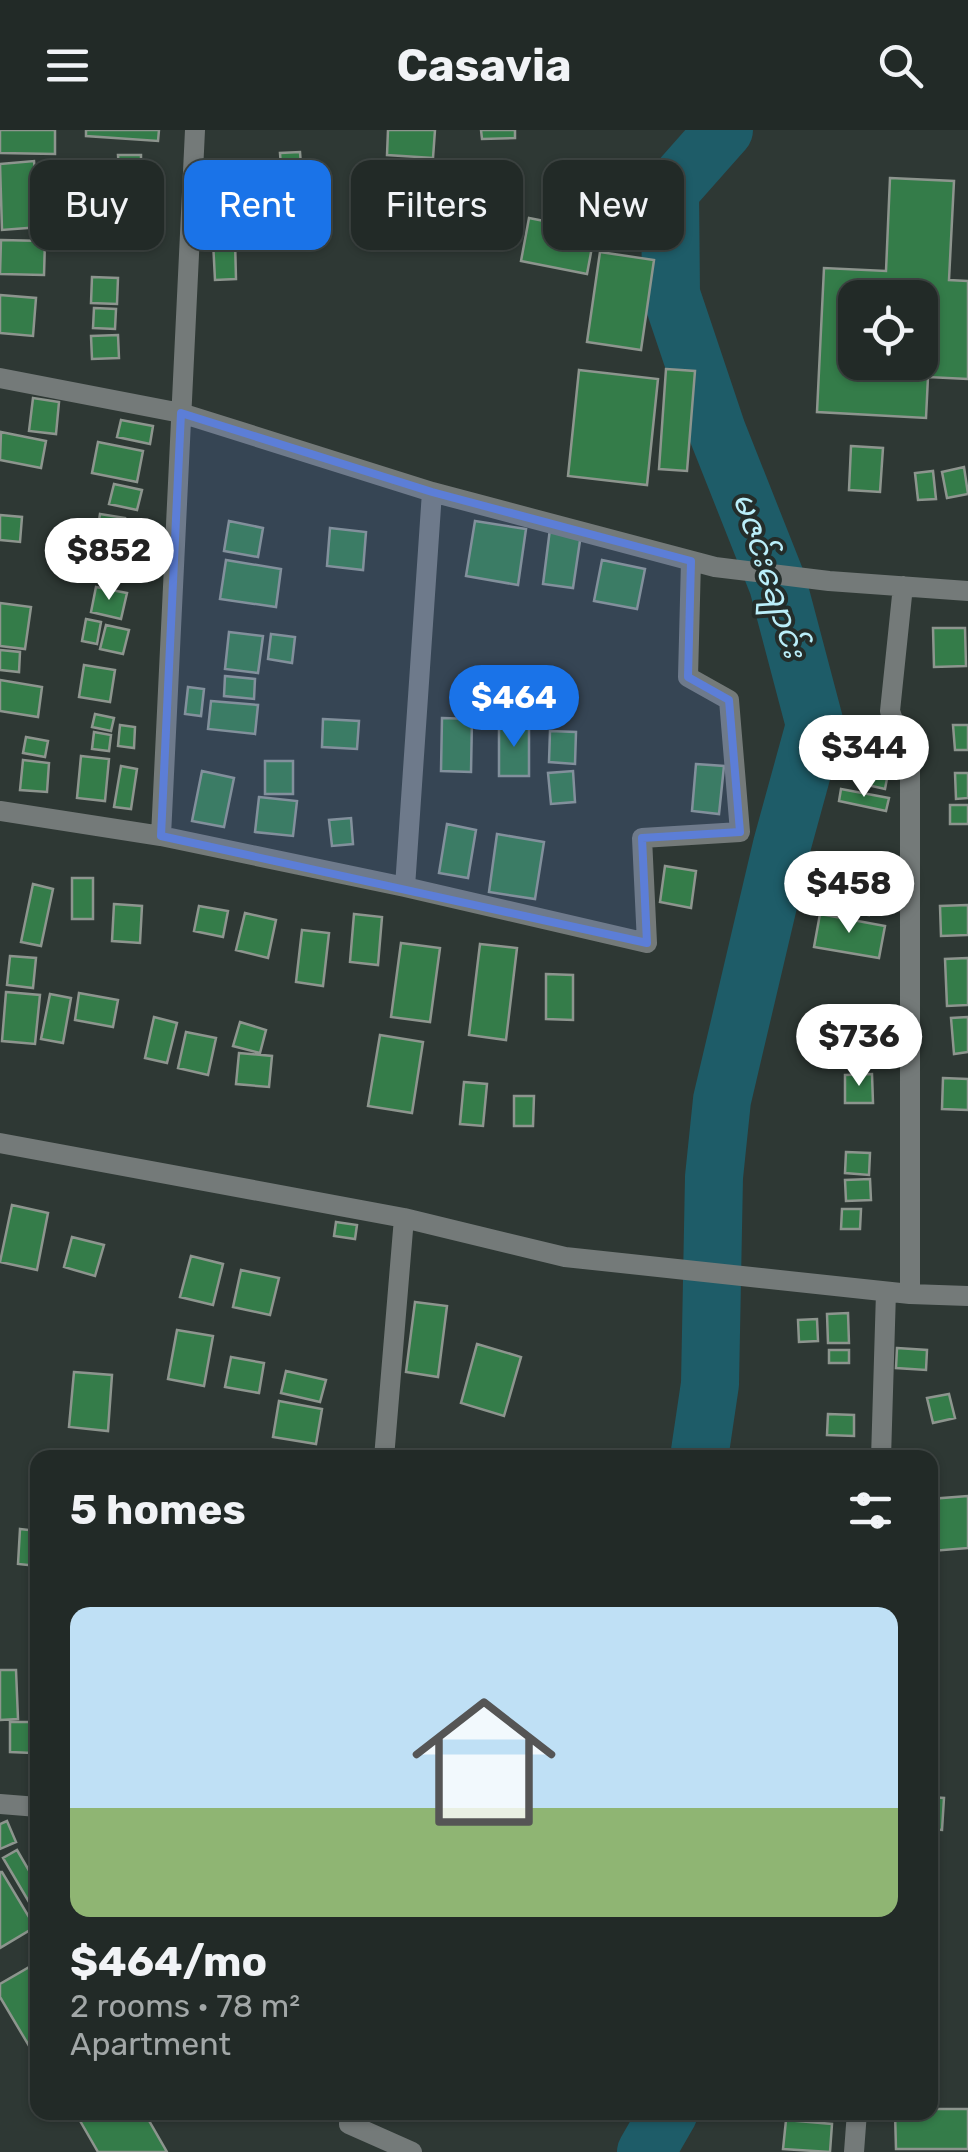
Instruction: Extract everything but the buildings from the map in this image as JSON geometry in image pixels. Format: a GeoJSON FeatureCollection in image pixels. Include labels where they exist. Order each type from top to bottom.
{"type":"FeatureCollection","features":[{"type":"Feature","properties":{"kind":"street"},"geometry":{"type":"LineString","coordinates":[[161,836],[195,130]]}},
{"type":"Feature","properties":{"kind":"street"},"geometry":{"type":"LineString","coordinates":[[0,378],[181,412],[432,492],[715,567],[968,591]]}},
{"type":"Feature","properties":{"kind":"street"},"geometry":{"type":"LineString","coordinates":[[405,887],[432,492]]}},
{"type":"Feature","properties":{"kind":"street"},"geometry":{"type":"LineString","coordinates":[[0,811],[161,836],[647,943],[642,838],[740,832],[729,700],[688,678],[691,561]]}},
{"type":"Feature","properties":{"kind":"street"},"geometry":{"type":"LineString","coordinates":[[903,586],[890,711],[910,771],[910,1294]]}},
{"type":"Feature","properties":{"kind":"street"},"geometry":{"type":"LineString","coordinates":[[0,1142],[404,1218],[565,1257],[886,1292],[968,1296]]}},
{"type":"Feature","properties":{"kind":"street"},"geometry":{"type":"LineString","coordinates":[[385,1450],[404,1218]]}},
{"type":"Feature","properties":{"kind":"street"},"geometry":{"type":"LineString","coordinates":[[880,1450],[886,1292]]}},
{"type":"Feature","properties":{"kind":"street"},"geometry":{"type":"LineString","coordinates":[[0,1804],[30,1806]]}},
{"type":"Feature","properties":{"kind":"street"},"geometry":{"type":"LineString","coordinates":[[350,2120],[350,2124],[412,2152]]}},
{"type":"Feature","properties":{"kind":"street"},"geometry":{"type":"LineString","coordinates":[[854,2152],[856,2120]]}},
{"type":"Feature","properties":{"kind":"highlighted area"},"geometry":{"type":"Polygon","coordinates":[[[181,413],[432,492],[691,561],[688,677],[729,700],[740,832],[642,838],[647,943],[161,836],[181,413]]]}},
{"type":"Feature","properties":{"kind":"waterway","name":"မဇင်းချောင်း"},"geometry":{"type":"LineString","coordinates":[[700,1450],[710,1384],[714,1177],[722,1100],[782,845],[815,725],[778,585],[717,431],[671,294],[670,191],[724,130]]}},
{"type":"Feature","properties":{"kind":"waterway","name":"မဇင်းချောင်း"},"geometry":{"type":"LineString","coordinates":[[646,2152],[664,2120]]}}]}
